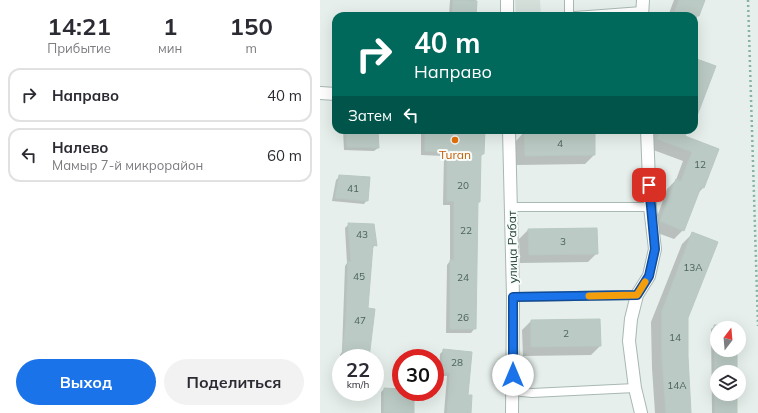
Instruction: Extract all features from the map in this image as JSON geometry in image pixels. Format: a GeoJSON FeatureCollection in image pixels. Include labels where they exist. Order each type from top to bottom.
{"type":"FeatureCollection","features":[{"type":"Feature","properties":{"kind":"street"},"geometry":{"type":"LineString","coordinates":[[507,0],[507,12]]}},
{"type":"Feature","properties":{"kind":"street"},"geometry":{"type":"LineString","coordinates":[[320,93],[332,94]]}},
{"type":"Feature","properties":{"kind":"street","name":"улица Рабат"},"geometry":{"type":"LineString","coordinates":[[509,134],[513,297],[512,413]]}},
{"type":"Feature","properties":{"kind":"street"},"geometry":{"type":"LineString","coordinates":[[641,413],[635,388],[629,341],[631,318],[637,295],[649,276],[655,249],[650,207],[647,134]]}},
{"type":"Feature","properties":{"kind":"lane"},"geometry":{"type":"LineString","coordinates":[[569,0],[569,12]]}},
{"type":"Feature","properties":{"kind":"lane"},"geometry":{"type":"LineString","coordinates":[[613,12],[642,9]]}},
{"type":"Feature","properties":{"kind":"lane"},"geometry":{"type":"LineString","coordinates":[[511,207],[650,207]]}},
{"type":"Feature","properties":{"kind":"lane"},"geometry":{"type":"LineString","coordinates":[[513,297],[637,295]]}},
{"type":"Feature","properties":{"kind":"lane"},"geometry":{"type":"LineString","coordinates":[[513,391],[532,393],[635,388]]}},
{"type":"Feature","properties":{"kind":"path"},"geometry":{"type":"LineString","coordinates":[[748,0],[758,326]]}},
{"type":"Feature","properties":{"kind":"shaded area"},"geometry":{"type":"Polygon","coordinates":[[[515,0],[540,0],[541,12],[516,12],[515,0]]]}},
{"type":"Feature","properties":{"kind":"building"},"geometry":{"type":"Polygon","coordinates":[[[453,0],[477,1],[476,12],[452,12],[453,0]]]}},
{"type":"Feature","properties":{"kind":"building"},"geometry":{"type":"Polygon","coordinates":[[[679,0],[705,0],[699,16],[698,12],[674,12],[679,0]]]}},
{"type":"Feature","properties":{"kind":"building"},"geometry":{"type":"Polygon","coordinates":[[[698,59],[716,66],[698,113],[698,59]]]}},
{"type":"Feature","properties":{"kind":"building"},"geometry":{"type":"Polygon","coordinates":[[[346,134],[378,134],[379,148],[347,147],[346,134]]]}},
{"type":"Feature","properties":{"kind":"building"},"geometry":{"type":"Polygon","coordinates":[[[425,134],[485,134],[484,154],[481,154],[480,202],[478,202],[476,329],[450,329],[450,260],[454,260],[454,201],[447,201],[447,152],[425,151],[425,134]]]}},
{"type":"Feature","properties":{"kind":"building"},"geometry":{"type":"Polygon","coordinates":[[[524,134],[595,134],[595,155],[525,156],[524,134]]]}},
{"type":"Feature","properties":{"kind":"building"},"geometry":{"type":"Polygon","coordinates":[[[659,134],[686,134],[685,136],[719,149],[704,188],[701,187],[684,231],[660,221],[676,179],[681,181],[692,152],[657,139],[659,134]]]}},
{"type":"Feature","properties":{"kind":"building"},"geometry":{"type":"Polygon","coordinates":[[[339,175],[370,177],[368,201],[335,198],[339,175]]]}},
{"type":"Feature","properties":{"kind":"building"},"geometry":{"type":"Polygon","coordinates":[[[348,223],[374,224],[377,246],[373,245],[368,308],[375,309],[370,349],[343,349],[346,320],[348,261],[351,262],[348,223]]]}},
{"type":"Feature","properties":{"kind":"building"},"geometry":{"type":"Polygon","coordinates":[[[597,228],[598,254],[529,255],[528,229],[597,228]]]}},
{"type":"Feature","properties":{"kind":"building"},"geometry":{"type":"Polygon","coordinates":[[[692,232],[718,242],[688,318],[691,413],[666,413],[662,357],[662,311],[692,232]]]}},
{"type":"Feature","properties":{"kind":"building"},"geometry":{"type":"Polygon","coordinates":[[[600,319],[601,346],[531,347],[531,320],[600,319]]]}},
{"type":"Feature","properties":{"kind":"building"},"geometry":{"type":"Polygon","coordinates":[[[444,349],[472,352],[468,395],[472,395],[471,413],[447,413],[450,373],[444,372],[444,349]]]}},
{"type":"Feature","properties":{"kind":"building"},"geometry":{"type":"Polygon","coordinates":[[[714,357],[737,357],[737,365],[714,365],[714,357]]]}},
{"type":"Feature","properties":{"kind":"building"},"geometry":{"type":"Polygon","coordinates":[[[384,388],[392,388],[392,401],[414,401],[414,413],[384,413],[384,388]]]}},
{"type":"Feature","properties":{"kind":"building"},"geometry":{"type":"Polygon","coordinates":[[[715,401],[737,401],[737,413],[715,413],[715,401]]]}},
{"type":"Feature","properties":{"kind":"slow traffic"},"geometry":{"type":"LineString","coordinates":[[589,296],[637,295],[645,282]]}},
{"type":"Feature","properties":{"kind":"place","name":"Turan"},"geometry":{"type":"Point","coordinates":[455,140]}},
{"type":"Feature","properties":{"kind":"route"},"geometry":{"type":"LineString","coordinates":[[513,375],[513,297],[637,295],[649,276],[655,249],[649,185]]}}]}
